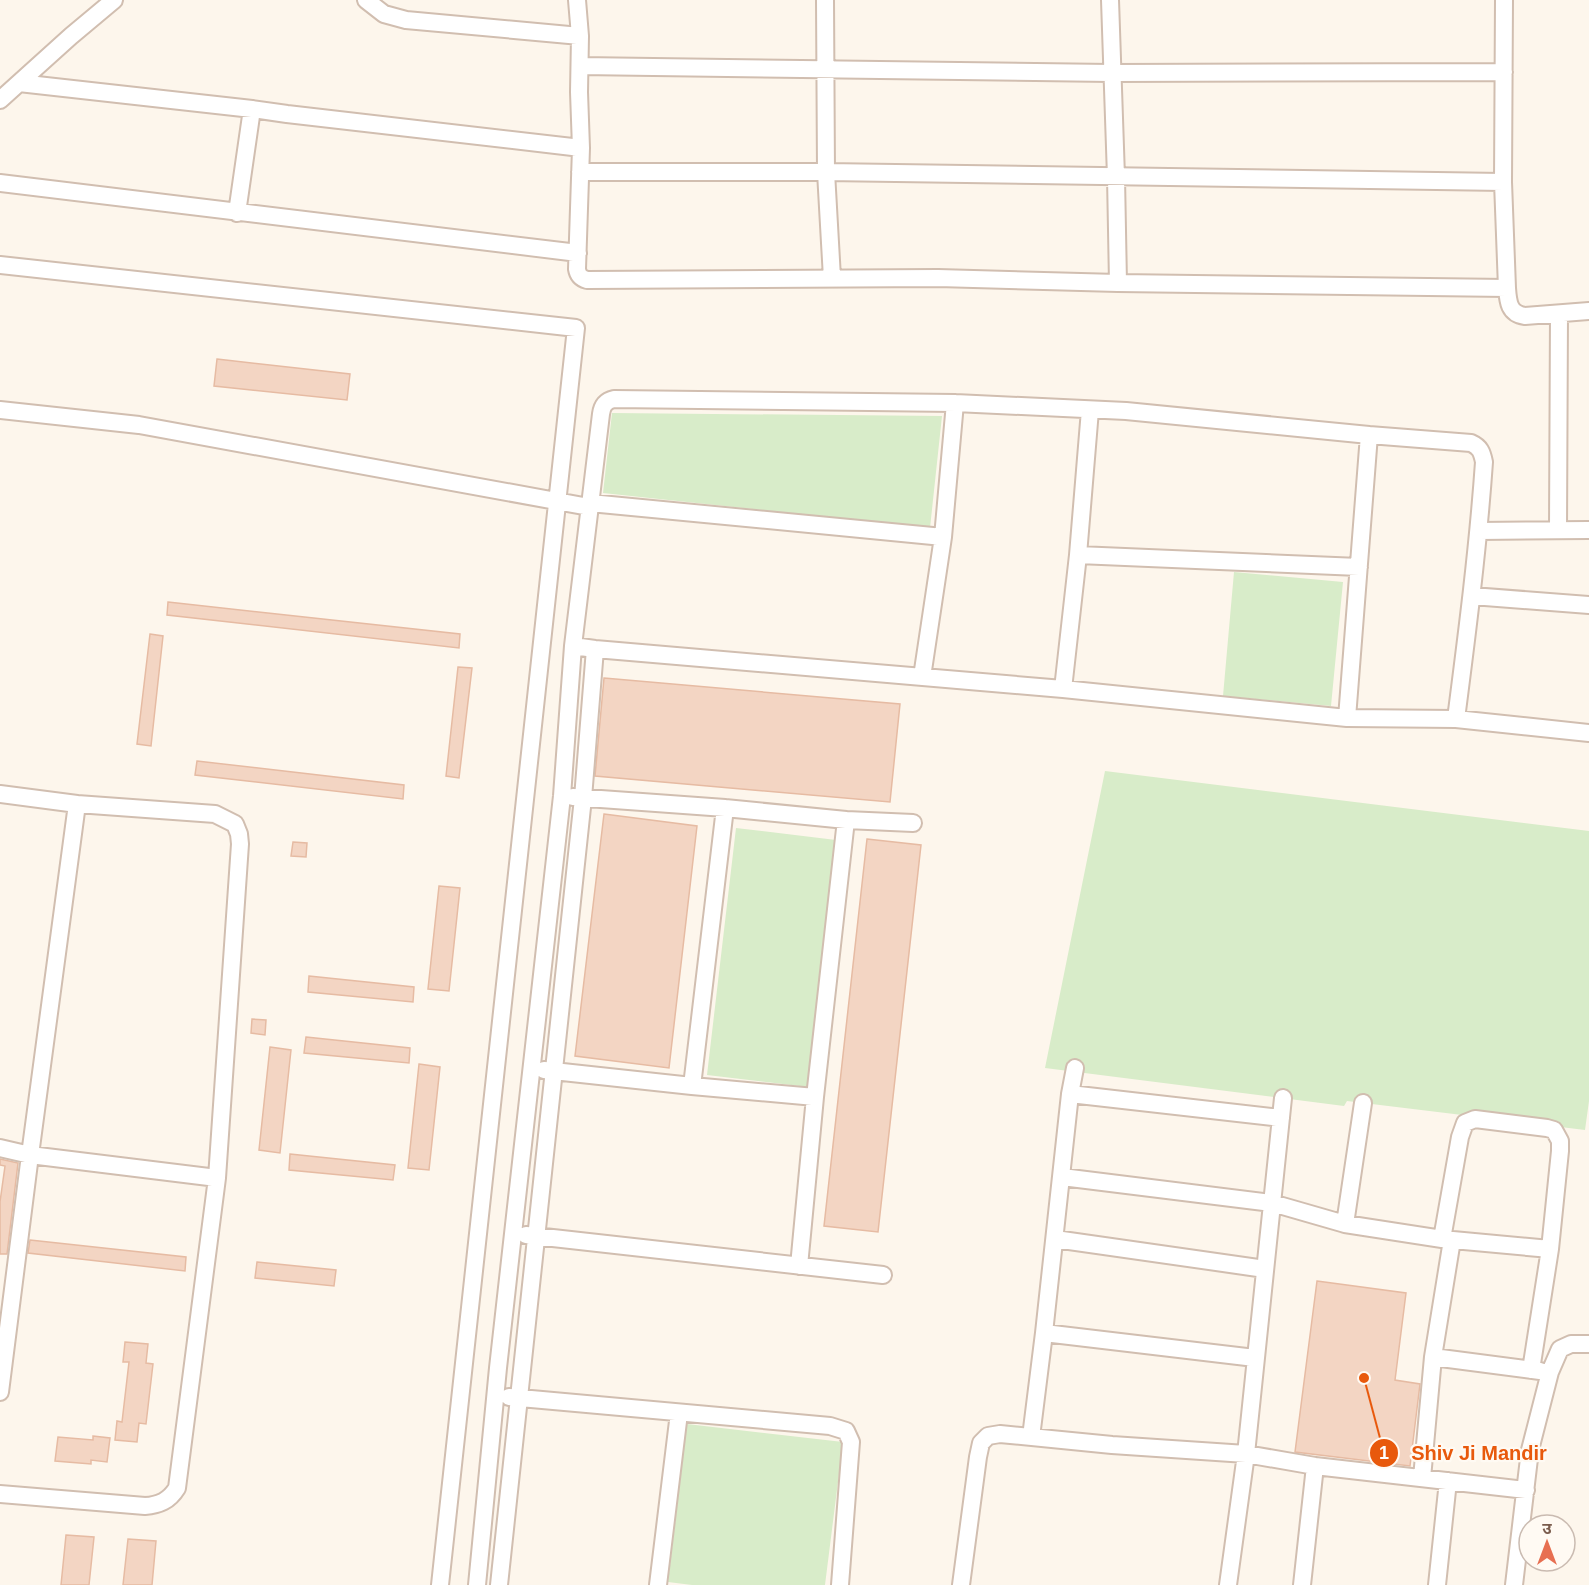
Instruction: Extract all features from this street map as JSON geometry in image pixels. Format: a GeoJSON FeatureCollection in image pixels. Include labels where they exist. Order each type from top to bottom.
{"type":"FeatureCollection","features":[{"type":"Feature","properties":{"kind":"street"},"geometry":{"type":"LineString","coordinates":[[0,100],[114,0]]}},
{"type":"Feature","properties":{"kind":"street"},"geometry":{"type":"LineString","coordinates":[[366,0],[384,14],[406,20],[580,36]]}},
{"type":"Feature","properties":{"kind":"street"},"geometry":{"type":"LineString","coordinates":[[577,0],[580,36],[581,148],[578,274],[587,280],[938,278],[1118,284],[1507,288]]}},
{"type":"Feature","properties":{"kind":"street"},"geometry":{"type":"LineString","coordinates":[[825,0],[826,172],[832,278]]}},
{"type":"Feature","properties":{"kind":"street"},"geometry":{"type":"LineString","coordinates":[[1110,0],[1118,284]]}},
{"type":"Feature","properties":{"kind":"street"},"geometry":{"type":"LineString","coordinates":[[1504,0],[1503,182],[1509,304],[1512,311],[1518,315],[1589,311]]}},
{"type":"Feature","properties":{"kind":"street"},"geometry":{"type":"LineString","coordinates":[[580,66],[1112,73],[1504,72]]}},
{"type":"Feature","properties":{"kind":"street"},"geometry":{"type":"LineString","coordinates":[[19,83],[581,148]]}},
{"type":"Feature","properties":{"kind":"street"},"geometry":{"type":"LineString","coordinates":[[237,213],[252,109]]}},
{"type":"Feature","properties":{"kind":"street"},"geometry":{"type":"LineString","coordinates":[[580,172],[826,172],[1503,182]]}},
{"type":"Feature","properties":{"kind":"street"},"geometry":{"type":"LineString","coordinates":[[0,183],[578,253]]}},
{"type":"Feature","properties":{"kind":"street"},"geometry":{"type":"LineString","coordinates":[[0,265],[576,328],[440,1585]]}},
{"type":"Feature","properties":{"kind":"street"},"geometry":{"type":"LineString","coordinates":[[1558,314],[1558,530]]}},
{"type":"Feature","properties":{"kind":"street"},"geometry":{"type":"LineString","coordinates":[[477,1585],[513,1234],[562,796],[573,646],[602,408],[609,400],[955,403],[1138,412],[1471,443],[1478,446],[1483,454],[1484,462],[1472,596],[1456,719]]}},
{"type":"Feature","properties":{"kind":"street"},"geometry":{"type":"LineString","coordinates":[[922,677],[943,537],[955,403]]}},
{"type":"Feature","properties":{"kind":"street"},"geometry":{"type":"LineString","coordinates":[[0,410],[139,424],[557,501],[943,537]]}},
{"type":"Feature","properties":{"kind":"street"},"geometry":{"type":"LineString","coordinates":[[1063,689],[1078,555],[1090,410]]}},
{"type":"Feature","properties":{"kind":"street"},"geometry":{"type":"LineString","coordinates":[[1347,718],[1369,435]]}},
{"type":"Feature","properties":{"kind":"street"},"geometry":{"type":"LineString","coordinates":[[1479,531],[1589,530]]}},
{"type":"Feature","properties":{"kind":"street"},"geometry":{"type":"LineString","coordinates":[[1078,555],[1359,567]]}},
{"type":"Feature","properties":{"kind":"street"},"geometry":{"type":"LineString","coordinates":[[1472,596],[1589,605]]}},
{"type":"Feature","properties":{"kind":"street"},"geometry":{"type":"LineString","coordinates":[[573,646],[1063,689],[1347,718],[1456,719],[1589,733]]}},
{"type":"Feature","properties":{"kind":"street"},"geometry":{"type":"LineString","coordinates":[[499,1585],[583,798],[596,649]]}},
{"type":"Feature","properties":{"kind":"street"},"geometry":{"type":"LineString","coordinates":[[0,794],[77,804],[215,814],[235,824],[240,844],[216,1178],[177,1488],[168,1499],[157,1505],[145,1506],[0,1494]]}},
{"type":"Feature","properties":{"kind":"street"},"geometry":{"type":"LineString","coordinates":[[562,796],[846,820],[913,823]]}},
{"type":"Feature","properties":{"kind":"street"},"geometry":{"type":"LineString","coordinates":[[0,1392],[77,804]]}},
{"type":"Feature","properties":{"kind":"street"},"geometry":{"type":"LineString","coordinates":[[692,1086],[725,808]]}},
{"type":"Feature","properties":{"kind":"street"},"geometry":{"type":"LineString","coordinates":[[799,1266],[846,820]]}},
{"type":"Feature","properties":{"kind":"street"},"geometry":{"type":"LineString","coordinates":[[1031,1437],[1070,1094],[1075,1068]]}},
{"type":"Feature","properties":{"kind":"street"},"geometry":{"type":"LineString","coordinates":[[532,1069],[815,1097]]}},
{"type":"Feature","properties":{"kind":"street"},"geometry":{"type":"LineString","coordinates":[[1070,1094],[1281,1118]]}},
{"type":"Feature","properties":{"kind":"street"},"geometry":{"type":"LineString","coordinates":[[1228,1585],[1246,1454],[1283,1098]]}},
{"type":"Feature","properties":{"kind":"street"},"geometry":{"type":"LineString","coordinates":[[1345,1224],[1363,1103]]}},
{"type":"Feature","properties":{"kind":"street"},"geometry":{"type":"LineString","coordinates":[[1422,1478],[1433,1358],[1460,1137],[1465,1124],[1475,1119],[1547,1128],[1554,1130],[1560,1141],[1550,1249],[1531,1370]]}},
{"type":"Feature","properties":{"kind":"street"},"geometry":{"type":"LineString","coordinates":[[0,1148],[30,1155],[216,1178]]}},
{"type":"Feature","properties":{"kind":"street"},"geometry":{"type":"LineString","coordinates":[[1062,1177],[1272,1203],[1345,1224],[1447,1239],[1550,1249]]}},
{"type":"Feature","properties":{"kind":"street"},"geometry":{"type":"LineString","coordinates":[[513,1234],[883,1275]]}},
{"type":"Feature","properties":{"kind":"street"},"geometry":{"type":"LineString","coordinates":[[1055,1239],[1264,1269]]}},
{"type":"Feature","properties":{"kind":"street"},"geometry":{"type":"LineString","coordinates":[[1044,1333],[1255,1358]]}},
{"type":"Feature","properties":{"kind":"street"},"geometry":{"type":"LineString","coordinates":[[1514,1585],[1530,1450],[1550,1372],[1560,1349],[1571,1344],[1589,1344]]}},
{"type":"Feature","properties":{"kind":"street"},"geometry":{"type":"LineString","coordinates":[[1433,1358],[1550,1372]]}},
{"type":"Feature","properties":{"kind":"street"},"geometry":{"type":"LineString","coordinates":[[496,1396],[830,1426],[846,1431],[851,1442],[840,1585]]}},
{"type":"Feature","properties":{"kind":"street"},"geometry":{"type":"LineString","coordinates":[[658,1585],[679,1413]]}},
{"type":"Feature","properties":{"kind":"street"},"geometry":{"type":"LineString","coordinates":[[961,1585],[981,1443],[988,1436],[1000,1434],[1112,1445],[1246,1454],[1315,1466],[1526,1490]]}},
{"type":"Feature","properties":{"kind":"street"},"geometry":{"type":"LineString","coordinates":[[1302,1585],[1315,1466]]}},
{"type":"Feature","properties":{"kind":"street"},"geometry":{"type":"LineString","coordinates":[[1437,1585],[1448,1481]]}},
{"type":"Feature","properties":{"kind":"green space"},"geometry":{"type":"Polygon","coordinates":[[[612,413],[942,416],[930,528],[603,493],[612,413]]]}},
{"type":"Feature","properties":{"kind":"green space"},"geometry":{"type":"Polygon","coordinates":[[[1234,572],[1343,582],[1331,706],[1223,696],[1234,572]]]}},
{"type":"Feature","properties":{"kind":"green space"},"geometry":{"type":"Polygon","coordinates":[[[1105,771],[1589,831],[1589,1101],[1585,1130],[1347,1101],[1344,1106],[1045,1068],[1105,771]]]}},
{"type":"Feature","properties":{"kind":"green space"},"geometry":{"type":"Polygon","coordinates":[[[736,828],[836,840],[808,1087],[707,1075],[736,828]]]}},
{"type":"Feature","properties":{"kind":"green space"},"geometry":{"type":"Polygon","coordinates":[[[687,1424],[843,1442],[825,1585],[692,1585],[668,1582],[687,1424]]]}},
{"type":"Feature","properties":{"kind":"building"},"geometry":{"type":"Polygon","coordinates":[[[217,359],[350,374],[347,400],[214,386],[217,359]]]}},
{"type":"Feature","properties":{"kind":"building"},"geometry":{"type":"Polygon","coordinates":[[[168,602],[460,634],[459,648],[167,615],[168,602]]]}},
{"type":"Feature","properties":{"kind":"building"},"geometry":{"type":"Polygon","coordinates":[[[150,634],[163,636],[151,746],[137,744],[150,634]]]}},
{"type":"Feature","properties":{"kind":"building"},"geometry":{"type":"Polygon","coordinates":[[[458,667],[472,668],[459,778],[446,776],[458,667]]]}},
{"type":"Feature","properties":{"kind":"building"},"geometry":{"type":"Polygon","coordinates":[[[604,678],[900,704],[890,802],[595,776],[604,678]]]}},
{"type":"Feature","properties":{"kind":"building"},"geometry":{"type":"Polygon","coordinates":[[[197,761],[404,785],[403,799],[195,775],[197,761]]]}},
{"type":"Feature","properties":{"kind":"building"},"geometry":{"type":"Polygon","coordinates":[[[604,814],[697,826],[669,1068],[575,1056],[604,814]]]}},
{"type":"Feature","properties":{"kind":"building"},"geometry":{"type":"Polygon","coordinates":[[[867,839],[921,845],[878,1232],[824,1226],[867,839]]]}},
{"type":"Feature","properties":{"kind":"building"},"geometry":{"type":"Polygon","coordinates":[[[293,842],[307,843],[306,857],[291,856],[293,842]]]}},
{"type":"Feature","properties":{"kind":"building"},"geometry":{"type":"Polygon","coordinates":[[[439,886],[460,888],[449,991],[428,989],[439,886]]]}},
{"type":"Feature","properties":{"kind":"building"},"geometry":{"type":"Polygon","coordinates":[[[309,976],[414,987],[413,1002],[308,992],[309,976]]]}},
{"type":"Feature","properties":{"kind":"building"},"geometry":{"type":"Polygon","coordinates":[[[252,1019],[266,1020],[265,1035],[251,1033],[252,1019]]]}},
{"type":"Feature","properties":{"kind":"building"},"geometry":{"type":"Polygon","coordinates":[[[306,1037],[410,1048],[409,1063],[304,1053],[306,1037]]]}},
{"type":"Feature","properties":{"kind":"building"},"geometry":{"type":"Polygon","coordinates":[[[270,1047],[291,1050],[280,1153],[259,1150],[270,1047]]]}},
{"type":"Feature","properties":{"kind":"building"},"geometry":{"type":"Polygon","coordinates":[[[419,1064],[440,1067],[429,1170],[408,1168],[419,1064]]]}},
{"type":"Feature","properties":{"kind":"building"},"geometry":{"type":"Polygon","coordinates":[[[290,1154],[395,1165],[393,1180],[289,1170],[290,1154]]]}},
{"type":"Feature","properties":{"kind":"building"},"geometry":{"type":"Polygon","coordinates":[[[0,1159],[18,1163],[7,1254],[0,1254],[0,1202],[5,1166],[0,1165],[0,1159]]]}},
{"type":"Feature","properties":{"kind":"building"},"geometry":{"type":"Polygon","coordinates":[[[30,1240],[186,1257],[185,1271],[28,1253],[30,1240]]]}},
{"type":"Feature","properties":{"kind":"building"},"geometry":{"type":"Polygon","coordinates":[[[257,1262],[336,1270],[334,1286],[255,1278],[257,1262]]]}},
{"type":"Feature","properties":{"kind":"building"},"geometry":{"type":"Polygon","coordinates":[[[1317,1281],[1406,1293],[1395,1380],[1420,1384],[1410,1466],[1295,1452],[1317,1281]]]}},
{"type":"Feature","properties":{"kind":"building"},"geometry":{"type":"Polygon","coordinates":[[[125,1342],[148,1344],[146,1363],[153,1364],[146,1424],[139,1423],[137,1442],[115,1440],[117,1421],[122,1422],[129,1362],[123,1362],[125,1342]]]}},
{"type":"Feature","properties":{"kind":"building"},"geometry":{"type":"Polygon","coordinates":[[[93,1436],[110,1438],[107,1462],[91,1460],[91,1464],[55,1461],[58,1437],[93,1440],[93,1436]]]}},
{"type":"Feature","properties":{"kind":"building"},"geometry":{"type":"Polygon","coordinates":[[[66,1535],[94,1537],[89,1585],[61,1585],[66,1535]]]}},
{"type":"Feature","properties":{"kind":"building"},"geometry":{"type":"Polygon","coordinates":[[[128,1539],[156,1541],[152,1585],[123,1585],[128,1539]]]}},
{"type":"Feature","properties":{"kind":"place","name":"Shiv Ji Mandir"},"geometry":{"type":"Point","coordinates":[1364,1378]}}]}
